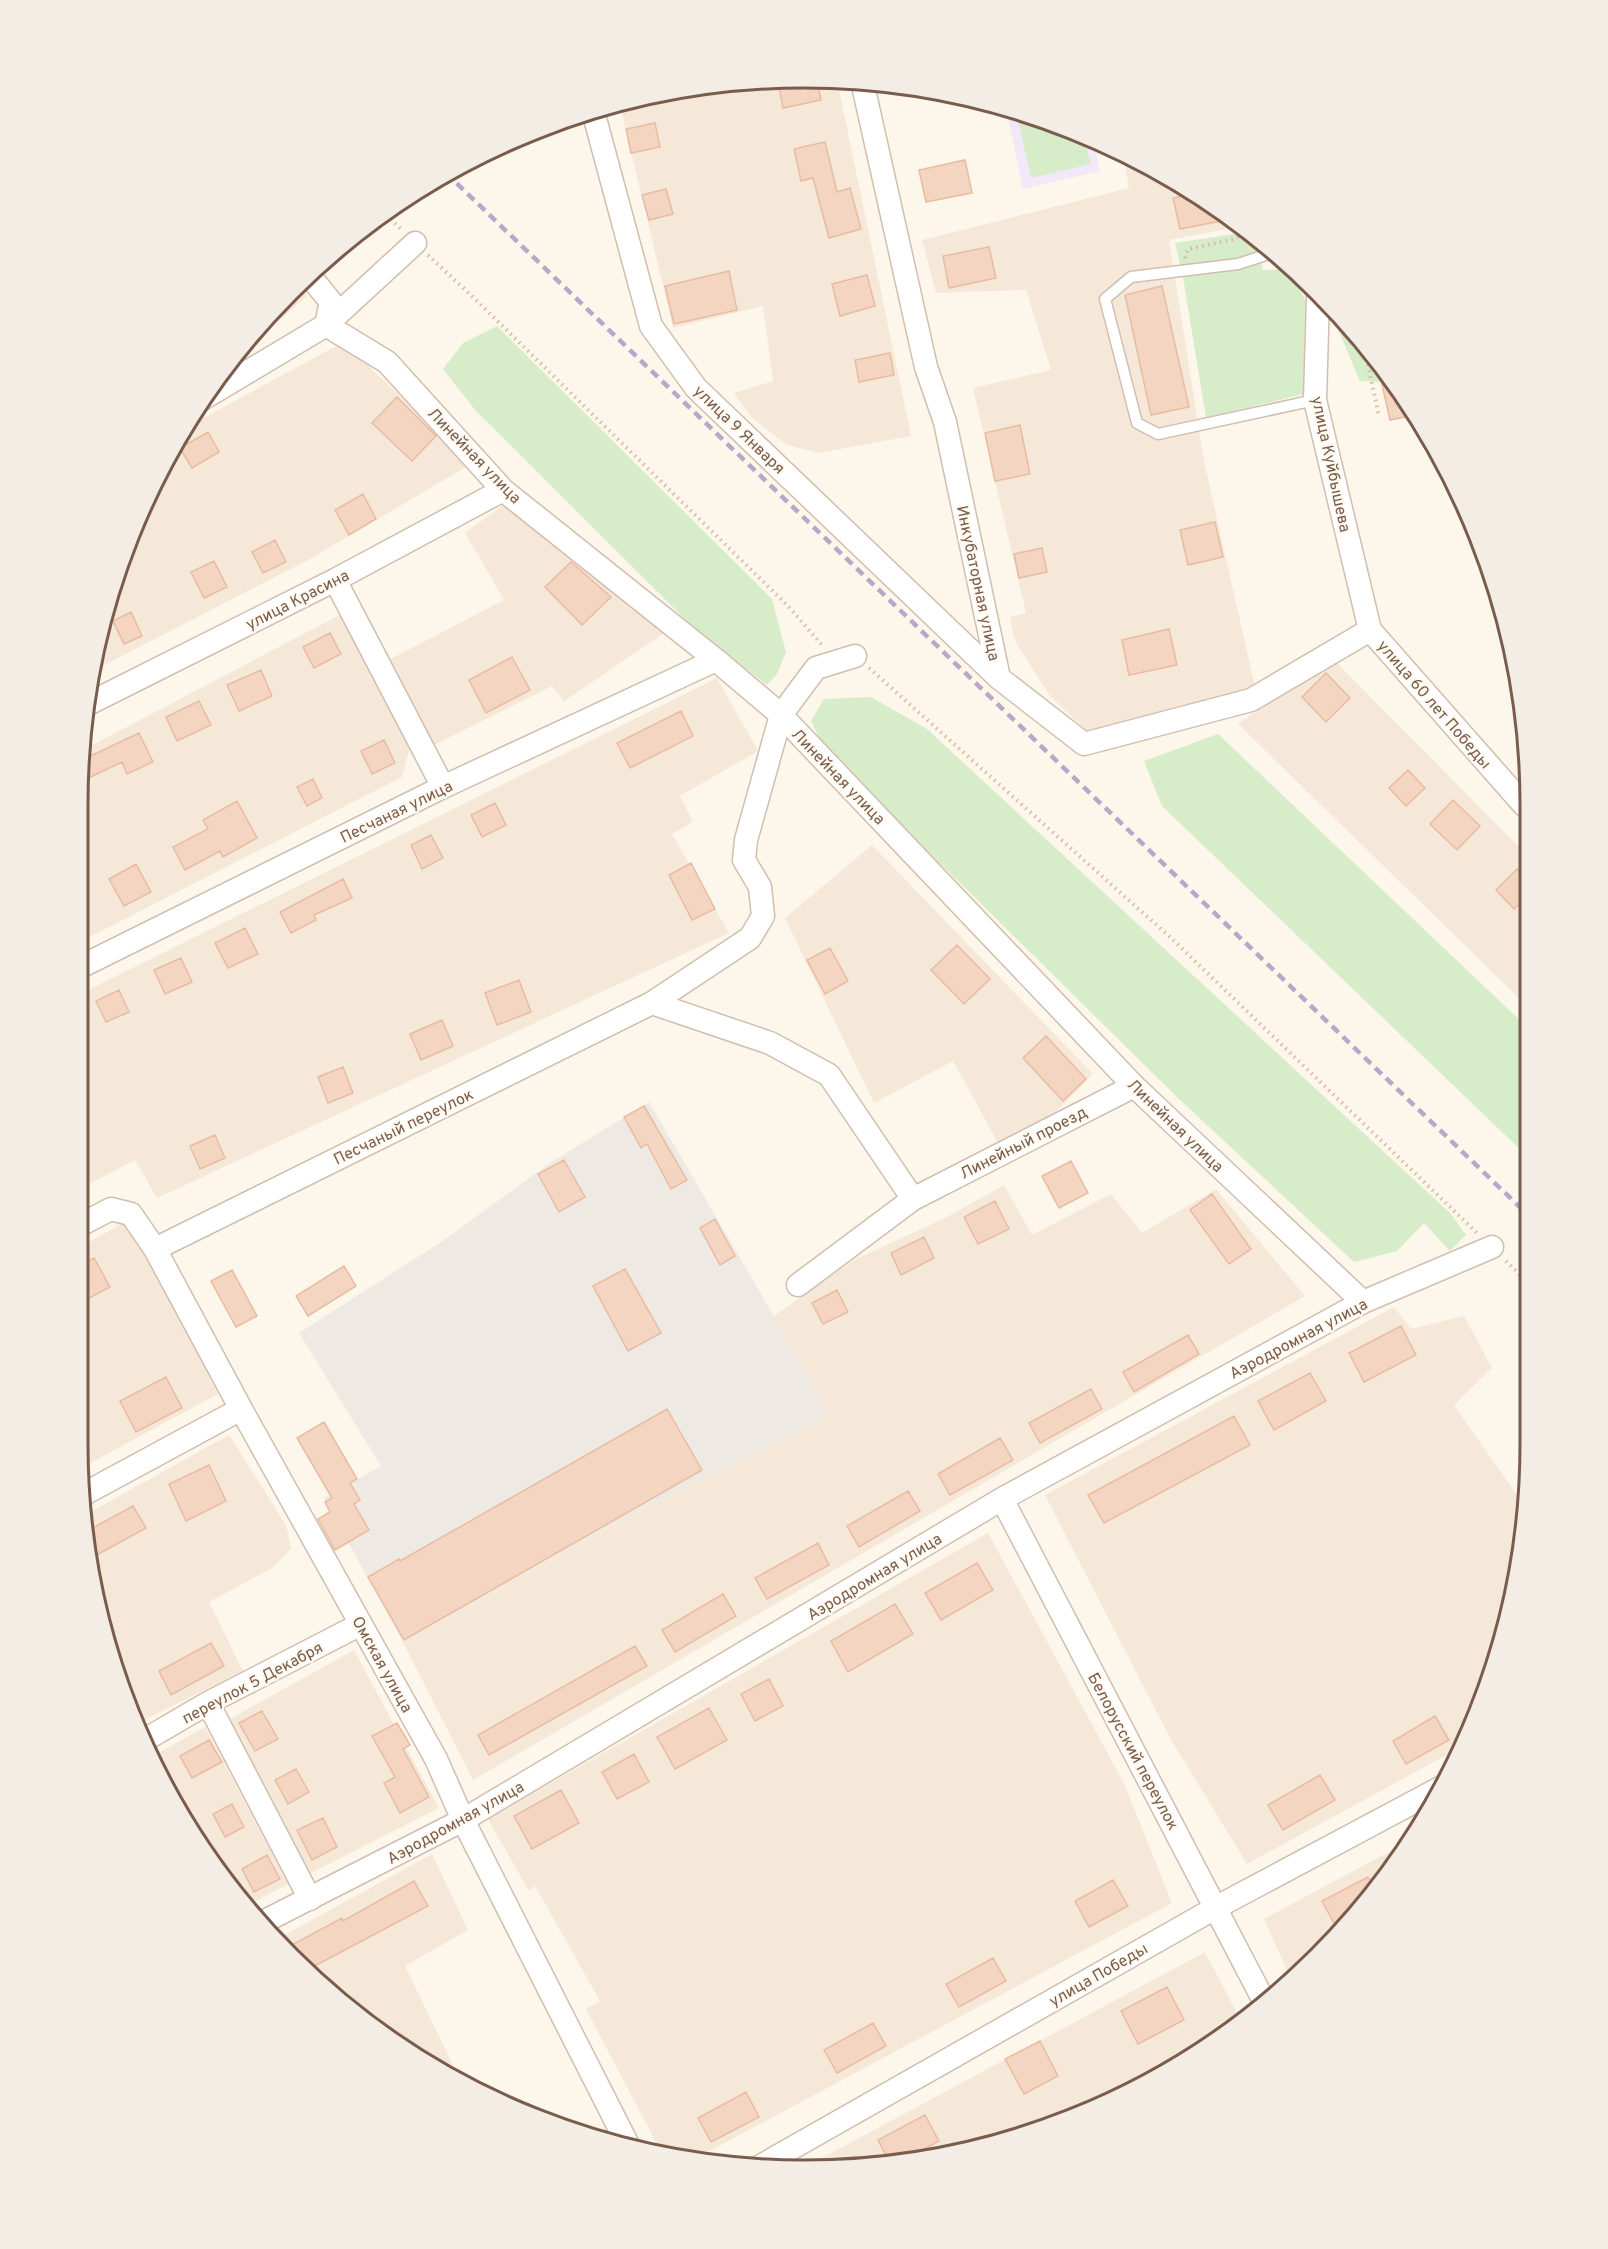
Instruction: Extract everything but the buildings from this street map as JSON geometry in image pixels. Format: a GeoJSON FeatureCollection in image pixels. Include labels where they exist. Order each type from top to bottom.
{"type":"FeatureCollection","features":[{"type":"Feature","properties":{"kind":"street","name":"Инкубаторная улица"},"geometry":{"type":"LineString","coordinates":[[864,91],[926,367],[945,422],[999,678],[1084,744],[1251,700],[1370,630]]}},
{"type":"Feature","properties":{"kind":"street","name":"улица 9 Января"},"geometry":{"type":"LineString","coordinates":[[595,120],[651,326],[696,388],[999,678]]}},
{"type":"Feature","properties":{"kind":"street"},"geometry":{"type":"LineString","coordinates":[[223,387],[326,325],[415,243]]}},
{"type":"Feature","properties":{"kind":"street"},"geometry":{"type":"LineString","coordinates":[[315,282],[331,302],[326,325]]}},
{"type":"Feature","properties":{"kind":"street","name":"улица Куйбышева"},"geometry":{"type":"LineString","coordinates":[[1318,306],[1316,400],[1370,630]]}},
{"type":"Feature","properties":{"kind":"street","name":"Линейная улица"},"geometry":{"type":"LineString","coordinates":[[326,325],[387,362],[503,490],[716,660],[781,715],[1134,1086],[1364,1302]]}},
{"type":"Feature","properties":{"kind":"street","name":"улица Красина"},"geometry":{"type":"LineString","coordinates":[[97,700],[336,580],[503,490]]}},
{"type":"Feature","properties":{"kind":"street"},"geometry":{"type":"LineString","coordinates":[[336,580],[443,787]]}},
{"type":"Feature","properties":{"kind":"street","name":"улица 60 лет Победы"},"geometry":{"type":"LineString","coordinates":[[1370,630],[1520,801]]}},
{"type":"Feature","properties":{"kind":"street"},"geometry":{"type":"LineString","coordinates":[[652,1003],[750,938],[763,916],[760,887],[744,860],[746,840],[781,715],[816,668],[855,656]]}},
{"type":"Feature","properties":{"kind":"street","name":"Песчаная улица"},"geometry":{"type":"LineString","coordinates":[[88,963],[443,787],[716,660]]}},
{"type":"Feature","properties":{"kind":"street"},"geometry":{"type":"LineString","coordinates":[[652,1003],[770,1043],[830,1075],[913,1199]]}},
{"type":"Feature","properties":{"kind":"street","name":"Песчаный переулок"},"geometry":{"type":"LineString","coordinates":[[155,1249],[652,1003]]}},
{"type":"Feature","properties":{"kind":"street","name":"Линейный проезд"},"geometry":{"type":"LineString","coordinates":[[798,1285],[913,1199],[1134,1086]]}},
{"type":"Feature","properties":{"kind":"street","name":"Омская улица"},"geometry":{"type":"LineString","coordinates":[[88,1221],[111,1209],[132,1214],[155,1249],[241,1409],[436,1759],[463,1820],[624,2137]]}},
{"type":"Feature","properties":{"kind":"street","name":"Аэродромная улица"},"geometry":{"type":"LineString","coordinates":[[269,1920],[463,1820],[1002,1499],[1364,1302],[1492,1247]]}},
{"type":"Feature","properties":{"kind":"street"},"geometry":{"type":"LineString","coordinates":[[90,1491],[241,1409]]}},
{"type":"Feature","properties":{"kind":"street","name":"Белорусский переулок"},"geometry":{"type":"LineString","coordinates":[[1002,1499],[1261,1995]]}},
{"type":"Feature","properties":{"kind":"street","name":"переулок 5 Декабря"},"geometry":{"type":"LineString","coordinates":[[151,1736],[208,1703],[361,1624]]}},
{"type":"Feature","properties":{"kind":"street"},"geometry":{"type":"LineString","coordinates":[[208,1703],[310,1899]]}},
{"type":"Feature","properties":{"kind":"street","name":"улица Победы"},"geometry":{"type":"LineString","coordinates":[[772,2159],[1216,1907],[1429,1794]]}},
{"type":"Feature","properties":{"kind":"lane"},"geometry":{"type":"LineString","coordinates":[[1264,256],[1238,264],[1131,277],[1106,299],[1137,423],[1158,434],[1316,400]]}},
{"type":"Feature","properties":{"kind":"path"},"geometry":{"type":"LineString","coordinates":[[391,220],[788,606],[823,646],[855,656],[1170,938],[1520,1275]]}},
{"type":"Feature","properties":{"kind":"path"},"geometry":{"type":"LineString","coordinates":[[1181,271],[1188,249],[1240,236]]}},
{"type":"Feature","properties":{"kind":"path"},"geometry":{"type":"LineString","coordinates":[[1367,362],[1379,416]]}},
{"type":"Feature","properties":{"kind":"shaded area"},"geometry":{"type":"Polygon","coordinates":[[[839,89],[911,436],[819,453],[787,445],[752,418],[734,393],[773,381],[763,306],[673,328],[622,112],[664,102],[757,90],[839,89]]]}},
{"type":"Feature","properties":{"kind":"shaded area"},"geometry":{"type":"Polygon","coordinates":[[[1008,119],[1034,126],[1095,151],[1100,171],[1023,189],[1008,119]]]}},
{"type":"Feature","properties":{"kind":"shaded area"},"geometry":{"type":"Polygon","coordinates":[[[1125,165],[1162,184],[1229,228],[1169,240],[1204,461],[1255,687],[1087,731],[1050,696],[1015,641],[1010,617],[1026,613],[973,388],[1051,370],[1026,290],[936,293],[922,240],[1129,188],[1125,165]]]}},
{"type":"Feature","properties":{"kind":"shaded area"},"geometry":{"type":"Polygon","coordinates":[[[304,292],[307,296],[264,334],[304,292]]]}},
{"type":"Feature","properties":{"kind":"shaded area"},"geometry":{"type":"Polygon","coordinates":[[[338,345],[356,354],[471,464],[310,559],[102,667],[126,574],[143,530],[162,488],[201,419],[338,345]]]}},
{"type":"Feature","properties":{"kind":"shaded area"},"geometry":{"type":"Polygon","coordinates":[[[510,500],[666,632],[564,701],[552,686],[430,747],[387,661],[504,600],[465,533],[510,500]]]}},
{"type":"Feature","properties":{"kind":"shaded area"},"geometry":{"type":"Polygon","coordinates":[[[345,612],[412,738],[402,777],[88,938],[88,804],[91,746],[345,612]]]}},
{"type":"Feature","properties":{"kind":"shaded area"},"geometry":{"type":"Polygon","coordinates":[[[1333,659],[1520,848],[1520,999],[1238,724],[1333,659]]]}},
{"type":"Feature","properties":{"kind":"shaded area"},"geometry":{"type":"Polygon","coordinates":[[[717,678],[758,751],[680,796],[693,822],[672,834],[729,933],[157,1198],[135,1160],[88,1185],[88,990],[717,678]]]}},
{"type":"Feature","properties":{"kind":"shaded area"},"geometry":{"type":"Polygon","coordinates":[[[872,845],[1093,1074],[1055,1113],[999,1145],[953,1061],[874,1103],[785,918],[872,845]]]}},
{"type":"Feature","properties":{"kind":"shaded area"},"geometry":{"type":"Polygon","coordinates":[[[649,1102],[774,1316],[829,1416],[613,1524],[403,1642],[324,1498],[381,1466],[299,1333],[444,1240],[550,1163],[649,1102]]]}},
{"type":"Feature","properties":{"kind":"shaded area"},"geometry":{"type":"Polygon","coordinates":[[[1004,1185],[1032,1235],[1111,1194],[1142,1233],[1216,1189],[1305,1296],[473,1780],[403,1642],[613,1524],[829,1416],[774,1316],[854,1260],[945,1218],[1004,1185]]]}},
{"type":"Feature","properties":{"kind":"shaded area"},"geometry":{"type":"Polygon","coordinates":[[[129,1220],[218,1394],[89,1464],[88,1445],[88,1243],[129,1220]]]}},
{"type":"Feature","properties":{"kind":"shaded area"},"geometry":{"type":"Polygon","coordinates":[[[1394,1307],[1411,1329],[1464,1316],[1492,1368],[1454,1405],[1518,1496],[1506,1585],[1495,1630],[1482,1675],[1449,1753],[1247,1864],[1170,1738],[1045,1495],[1394,1307]]]}},
{"type":"Feature","properties":{"kind":"shaded area"},"geometry":{"type":"Polygon","coordinates":[[[229,1435],[286,1525],[291,1549],[272,1568],[209,1602],[243,1671],[144,1720],[126,1675],[113,1630],[102,1585],[92,1511],[229,1435]]]}},
{"type":"Feature","properties":{"kind":"shaded area"},"geometry":{"type":"Polygon","coordinates":[[[988,1533],[1124,1783],[1172,1903],[706,2153],[658,2145],[586,2009],[600,2001],[535,1886],[529,1891],[488,1819],[988,1533]]]}},
{"type":"Feature","properties":{"kind":"shaded area"},"geometry":{"type":"Polygon","coordinates":[[[354,1650],[439,1808],[309,1874],[226,1721],[354,1650]]]}},
{"type":"Feature","properties":{"kind":"shaded area"},"geometry":{"type":"Polygon","coordinates":[[[205,1727],[288,1884],[254,1902],[209,1843],[184,1803],[158,1753],[205,1727]]]}},
{"type":"Feature","properties":{"kind":"shaded area"},"geometry":{"type":"Polygon","coordinates":[[[1395,1848],[1342,1917],[1288,1972],[1264,1919],[1395,1848]]]}},
{"type":"Feature","properties":{"kind":"shaded area"},"geometry":{"type":"Polygon","coordinates":[[[432,1854],[468,1930],[405,1966],[455,2070],[406,2040],[368,2013],[332,1983],[283,1936],[432,1854]]]}},
{"type":"Feature","properties":{"kind":"shaded area"},"geometry":{"type":"Polygon","coordinates":[[[1205,1952],[1238,2015],[1162,2065],[1120,2087],[1034,2123],[944,2147],[851,2159],[819,2160],[1205,1952]]]}},
{"type":"Feature","properties":{"kind":"green space"},"geometry":{"type":"Polygon","coordinates":[[[1018,121],[1086,147],[1091,164],[1031,178],[1018,121]]]}},
{"type":"Feature","properties":{"kind":"green space"},"geometry":{"type":"Polygon","coordinates":[[[1237,234],[1260,253],[1263,270],[1280,269],[1298,287],[1305,300],[1304,394],[1206,418],[1183,277],[1175,243],[1237,234]]]}},
{"type":"Feature","properties":{"kind":"green space"},"geometry":{"type":"Polygon","coordinates":[[[497,326],[772,599],[786,652],[777,674],[767,685],[693,627],[476,411],[443,369],[463,343],[497,326]]]}},
{"type":"Feature","properties":{"kind":"green space"},"geometry":{"type":"Polygon","coordinates":[[[1337,327],[1372,368],[1382,382],[1360,381],[1337,327]]]}},
{"type":"Feature","properties":{"kind":"green space"},"geometry":{"type":"Polygon","coordinates":[[[871,697],[927,729],[1451,1214],[1466,1235],[1450,1251],[1424,1223],[1397,1251],[1354,1262],[1178,1098],[825,750],[811,721],[824,699],[871,697]]]}},
{"type":"Feature","properties":{"kind":"green space"},"geometry":{"type":"Polygon","coordinates":[[[1218,734],[1520,1020],[1520,1149],[1162,806],[1144,761],[1218,734]]]}},
{"type":"Feature","properties":{"kind":"railway"},"geometry":{"type":"LineString","coordinates":[[453,180],[1520,1207]]}}]}
